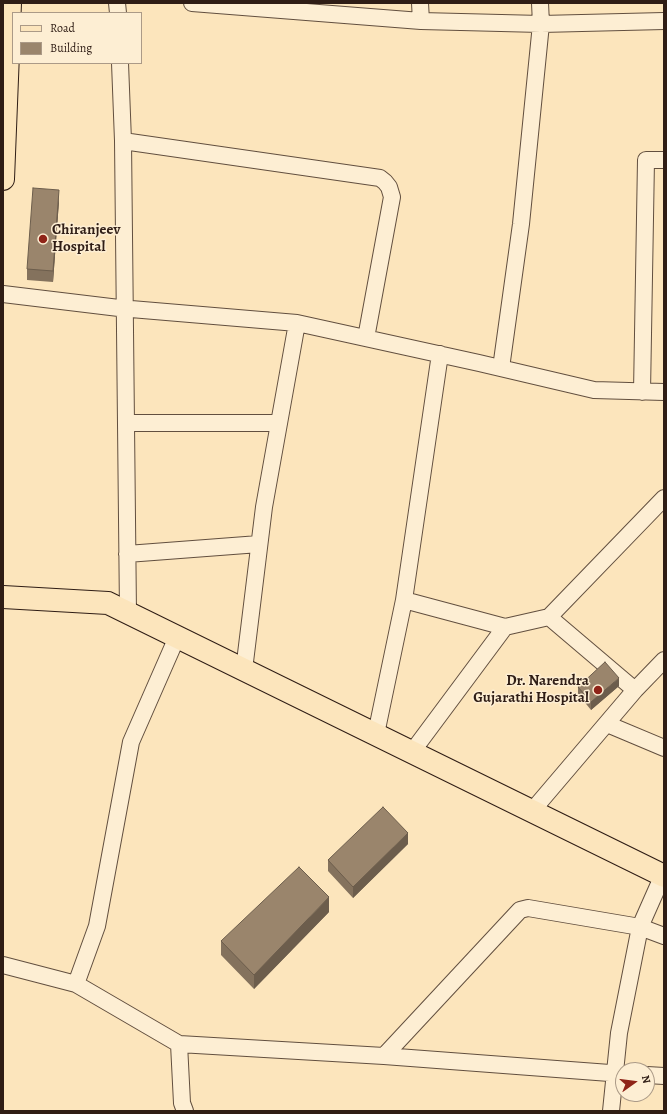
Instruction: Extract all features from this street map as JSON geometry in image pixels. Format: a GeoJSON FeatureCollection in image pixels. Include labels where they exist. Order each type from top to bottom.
{"type":"FeatureCollection","features":[{"type":"Feature","properties":{"kind":"main road"},"geometry":{"type":"LineString","coordinates":[[3,179],[10,3]]}},
{"type":"Feature","properties":{"kind":"main road"},"geometry":{"type":"LineString","coordinates":[[3,597],[108,603],[664,876]]}},
{"type":"Feature","properties":{"kind":"street"},"geometry":{"type":"LineString","coordinates":[[192,3],[237,8],[421,21],[542,24],[664,21]]}},
{"type":"Feature","properties":{"kind":"street"},"geometry":{"type":"LineString","coordinates":[[420,3],[421,21]]}},
{"type":"Feature","properties":{"kind":"street"},"geometry":{"type":"LineString","coordinates":[[501,368],[521,224],[542,24],[540,3]]}},
{"type":"Feature","properties":{"kind":"street"},"geometry":{"type":"LineString","coordinates":[[120,64],[123,141],[128,613]]}},
{"type":"Feature","properties":{"kind":"street"},"geometry":{"type":"LineString","coordinates":[[123,141],[380,178],[389,188],[392,197],[366,338]]}},
{"type":"Feature","properties":{"kind":"street"},"geometry":{"type":"LineString","coordinates":[[642,392],[646,160],[664,160]]}},
{"type":"Feature","properties":{"kind":"street"},"geometry":{"type":"LineString","coordinates":[[3,294],[125,308],[297,323],[440,354],[594,390],[664,392]]}},
{"type":"Feature","properties":{"kind":"street"},"geometry":{"type":"LineString","coordinates":[[244,670],[264,507],[297,323]]}},
{"type":"Feature","properties":{"kind":"street"},"geometry":{"type":"LineString","coordinates":[[376,734],[404,600],[440,354]]}},
{"type":"Feature","properties":{"kind":"street"},"geometry":{"type":"LineString","coordinates":[[126,423],[279,423]]}},
{"type":"Feature","properties":{"kind":"street"},"geometry":{"type":"LineString","coordinates":[[404,600],[505,627],[549,617],[664,498]]}},
{"type":"Feature","properties":{"kind":"street"},"geometry":{"type":"LineString","coordinates":[[127,554],[259,544]]}},
{"type":"Feature","properties":{"kind":"street"},"geometry":{"type":"LineString","coordinates":[[549,617],[635,690]]}},
{"type":"Feature","properties":{"kind":"street"},"geometry":{"type":"LineString","coordinates":[[412,752],[505,627]]}},
{"type":"Feature","properties":{"kind":"street"},"geometry":{"type":"LineString","coordinates":[[76,984],[97,926],[131,742],[177,637]]}},
{"type":"Feature","properties":{"kind":"street"},"geometry":{"type":"LineString","coordinates":[[532,811],[635,690],[664,660]]}},
{"type":"Feature","properties":{"kind":"street"},"geometry":{"type":"LineString","coordinates":[[607,724],[664,748]]}},
{"type":"Feature","properties":{"kind":"street"},"geometry":{"type":"LineString","coordinates":[[619,1062],[618,1033],[640,927],[664,876]]}},
{"type":"Feature","properties":{"kind":"street"},"geometry":{"type":"LineString","coordinates":[[384,1056],[520,910],[528,908],[640,927],[664,936]]}},
{"type":"Feature","properties":{"kind":"street"},"geometry":{"type":"LineString","coordinates":[[3,965],[76,984],[179,1044],[384,1056],[615,1073]]}},
{"type":"Feature","properties":{"kind":"street"},"geometry":{"type":"LineString","coordinates":[[179,1044],[182,1103],[185,1111]]}},
{"type":"Feature","properties":{"kind":"street"},"geometry":{"type":"LineString","coordinates":[[611,1111],[615,1092]]}},
{"type":"Feature","properties":{"kind":"building"},"geometry":{"type":"Polygon","coordinates":[[[33,188],[59,190],[53,271],[27,269],[33,188]]]}},
{"type":"Feature","properties":{"kind":"building"},"geometry":{"type":"Polygon","coordinates":[[[605,662],[619,678],[591,702],[578,687],[605,662]]]}},
{"type":"Feature","properties":{"kind":"building"},"geometry":{"type":"Polygon","coordinates":[[[383,807],[408,833],[353,887],[328,860],[383,807]]]}},
{"type":"Feature","properties":{"kind":"building"},"geometry":{"type":"Polygon","coordinates":[[[299,867],[329,897],[254,975],[221,941],[299,867]]]}},
{"type":"Feature","properties":{"kind":"place","name":"Chiranjeev Hospital"},"geometry":{"type":"Point","coordinates":[43,239]}},
{"type":"Feature","properties":{"kind":"place","name":"Dr. Narendra Gujarathi Hospital"},"geometry":{"type":"Point","coordinates":[598,690]}}]}
